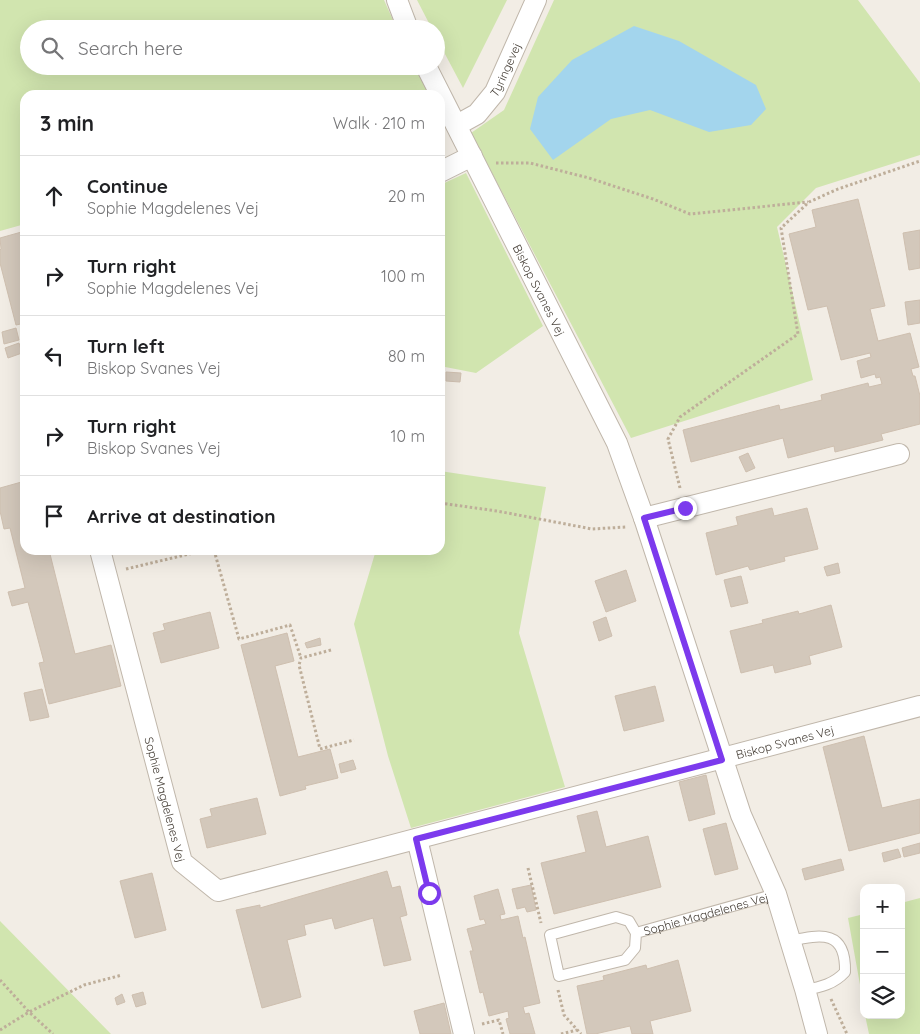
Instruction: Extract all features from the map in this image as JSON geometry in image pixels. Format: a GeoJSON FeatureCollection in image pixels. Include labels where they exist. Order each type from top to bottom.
{"type":"FeatureCollection","features":[{"type":"Feature","properties":{"kind":"street"},"geometry":{"type":"LineString","coordinates":[[397,0],[405,20]]}},
{"type":"Feature","properties":{"kind":"street","name":"Tyringevej"},"geometry":{"type":"LineString","coordinates":[[457,125],[477,114],[495,92],[536,0]]}},
{"type":"Feature","properties":{"kind":"street","name":"Biskop Svanes Vej"},"geometry":{"type":"LineString","coordinates":[[431,75],[439,90]]}},
{"type":"Feature","properties":{"kind":"street","name":"Biskop Svanes Vej"},"geometry":{"type":"LineString","coordinates":[[445,102],[618,443],[722,760],[920,706]]}},
{"type":"Feature","properties":{"kind":"street"},"geometry":{"type":"LineString","coordinates":[[445,171],[475,163]]}},
{"type":"Feature","properties":{"kind":"street"},"geometry":{"type":"LineString","coordinates":[[645,522],[685,508],[899,454]]}},
{"type":"Feature","properties":{"kind":"street","name":"Sophie Magdelenes Vej"},"geometry":{"type":"LineString","coordinates":[[101,555],[182,862],[218,891],[722,760],[741,815],[776,894],[806,990],[817,1034]]}},
{"type":"Feature","properties":{"kind":"street"},"geometry":{"type":"LineString","coordinates":[[416,839],[463,1031]]}},
{"type":"Feature","properties":{"kind":"lane","name":"Sophie Magdelenes Vej"},"geometry":{"type":"LineString","coordinates":[[636,933],[776,894]]}},
{"type":"Feature","properties":{"kind":"lane","name":"Sophie Magdelenes Vej"},"geometry":{"type":"LineString","coordinates":[[616,917],[629,921],[636,933],[635,948],[625,960],[559,976],[550,935],[616,917]]}},
{"type":"Feature","properties":{"kind":"lane"},"geometry":{"type":"LineString","coordinates":[[790,941],[825,936],[841,946],[846,957],[845,972],[839,980],[826,986],[806,990]]}},
{"type":"Feature","properties":{"kind":"path"},"geometry":{"type":"LineString","coordinates":[[475,163],[530,163],[588,178],[653,199],[690,214],[809,202],[920,161]]}},
{"type":"Feature","properties":{"kind":"path"},"geometry":{"type":"LineString","coordinates":[[685,508],[668,440],[680,417],[798,334],[781,228],[809,202]]}},
{"type":"Feature","properties":{"kind":"path"},"geometry":{"type":"LineString","coordinates":[[445,504],[497,511],[592,529],[645,522]]}},
{"type":"Feature","properties":{"kind":"path"},"geometry":{"type":"LineString","coordinates":[[106,573],[184,555]]}},
{"type":"Feature","properties":{"kind":"path"},"geometry":{"type":"LineString","coordinates":[[215,555],[239,639],[290,625],[301,658],[299,666],[320,749],[354,740]]}},
{"type":"Feature","properties":{"kind":"path"},"geometry":{"type":"LineString","coordinates":[[301,658],[331,650]]}},
{"type":"Feature","properties":{"kind":"path"},"geometry":{"type":"LineString","coordinates":[[0,1030],[29,1012],[84,985],[122,975]]}},
{"type":"Feature","properties":{"kind":"path"},"geometry":{"type":"LineString","coordinates":[[0,980],[29,1012],[53,1034]]}},
{"type":"Feature","properties":{"kind":"path"},"geometry":{"type":"LineString","coordinates":[[463,1031],[499,1020],[503,1034]]}},
{"type":"Feature","properties":{"kind":"path"},"geometry":{"type":"LineString","coordinates":[[561,1034],[577,1030]]}},
{"type":"Feature","properties":{"kind":"green space"},"geometry":{"type":"Polygon","coordinates":[[[0,0],[384,0],[393,20],[20,20],[20,75],[419,75],[427,90],[20,90],[20,225],[0,231],[0,0]]]}},
{"type":"Feature","properties":{"kind":"green space"},"geometry":{"type":"Polygon","coordinates":[[[417,0],[507,0],[463,88],[445,54],[445,20],[427,20],[417,0]]]}},
{"type":"Feature","properties":{"kind":"green space"},"geometry":{"type":"Polygon","coordinates":[[[554,0],[858,0],[920,83],[920,155],[816,188],[777,227],[813,380],[631,438],[471,133],[504,110],[554,0]]]}},
{"type":"Feature","properties":{"kind":"green space"},"geometry":{"type":"Polygon","coordinates":[[[466,173],[543,326],[476,373],[445,367],[445,183],[466,173]]]}},
{"type":"Feature","properties":{"kind":"green space"},"geometry":{"type":"Polygon","coordinates":[[[445,472],[546,487],[519,633],[565,787],[411,828],[388,756],[354,624],[375,555],[445,555],[445,472]]]}},
{"type":"Feature","properties":{"kind":"green space"},"geometry":{"type":"Polygon","coordinates":[[[920,898],[920,1034],[869,1034],[866,1019],[905,1019],[905,902],[920,898]]]}},
{"type":"Feature","properties":{"kind":"green space"},"geometry":{"type":"Polygon","coordinates":[[[860,915],[860,985],[848,918],[860,915]]]}},
{"type":"Feature","properties":{"kind":"green space"},"geometry":{"type":"Polygon","coordinates":[[[0,921],[111,1034],[0,1034],[0,921]]]}},
{"type":"Feature","properties":{"kind":"water"},"geometry":{"type":"Polygon","coordinates":[[[634,26],[679,41],[756,85],[766,109],[751,125],[709,132],[650,110],[611,119],[553,160],[530,129],[538,97],[572,60],[634,26]]]}},
{"type":"Feature","properties":{"kind":"building"},"geometry":{"type":"Polygon","coordinates":[[[858,199],[885,306],[870,309],[878,341],[910,333],[919,367],[911,369],[913,376],[915,376],[920,396],[920,424],[881,434],[883,440],[835,452],[834,446],[788,458],[783,438],[691,462],[683,430],[779,405],[780,410],[822,400],[821,395],[868,383],[869,387],[882,384],[880,377],[876,378],[875,374],[861,378],[857,361],[871,357],[870,353],[841,360],[827,306],[808,310],[789,234],[816,227],[812,210],[858,199]]]}},
{"type":"Feature","properties":{"kind":"building"},"geometry":{"type":"Polygon","coordinates":[[[920,230],[920,268],[909,270],[903,233],[920,230]]]}},
{"type":"Feature","properties":{"kind":"building"},"geometry":{"type":"Polygon","coordinates":[[[20,232],[20,324],[16,325],[0,263],[0,238],[20,232]]]}},
{"type":"Feature","properties":{"kind":"building"},"geometry":{"type":"Polygon","coordinates":[[[920,300],[920,323],[908,325],[905,302],[920,300]]]}},
{"type":"Feature","properties":{"kind":"building"},"geometry":{"type":"Polygon","coordinates":[[[16,328],[19,340],[4,344],[2,332],[16,328]]]}},
{"type":"Feature","properties":{"kind":"building"},"geometry":{"type":"Polygon","coordinates":[[[19,343],[20,354],[8,358],[5,348],[19,343]]]}},
{"type":"Feature","properties":{"kind":"building"},"geometry":{"type":"Polygon","coordinates":[[[446,372],[461,373],[460,382],[446,381],[446,372]]]}},
{"type":"Feature","properties":{"kind":"building"},"geometry":{"type":"Polygon","coordinates":[[[748,453],[755,468],[746,472],[739,457],[748,453]]]}},
{"type":"Feature","properties":{"kind":"building"},"geometry":{"type":"Polygon","coordinates":[[[20,482],[20,555],[50,555],[75,654],[111,645],[121,686],[49,704],[39,663],[44,662],[28,602],[12,606],[8,592],[25,588],[10,528],[4,529],[0,511],[0,488],[20,482]]]}},
{"type":"Feature","properties":{"kind":"building"},"geometry":{"type":"Polygon","coordinates":[[[772,508],[774,516],[807,508],[818,549],[784,557],[785,561],[750,570],[748,566],[716,575],[706,533],[738,525],[736,517],[772,508]]]}},
{"type":"Feature","properties":{"kind":"building"},"geometry":{"type":"Polygon","coordinates":[[[838,563],[840,573],[827,576],[824,567],[838,563]]]}},
{"type":"Feature","properties":{"kind":"building"},"geometry":{"type":"Polygon","coordinates":[[[626,570],[636,601],[606,612],[595,581],[626,570]]]}},
{"type":"Feature","properties":{"kind":"building"},"geometry":{"type":"Polygon","coordinates":[[[741,576],[748,603],[731,607],[724,580],[741,576]]]}},
{"type":"Feature","properties":{"kind":"building"},"geometry":{"type":"Polygon","coordinates":[[[831,605],[842,647],[809,656],[811,664],[775,673],[773,665],[741,673],[730,631],[763,623],[762,620],[798,611],[799,614],[831,605]]]}},
{"type":"Feature","properties":{"kind":"building"},"geometry":{"type":"Polygon","coordinates":[[[210,612],[219,648],[161,663],[153,633],[165,630],[163,624],[210,612]]]}},
{"type":"Feature","properties":{"kind":"building"},"geometry":{"type":"Polygon","coordinates":[[[606,617],[612,636],[599,641],[593,622],[606,617]]]}},
{"type":"Feature","properties":{"kind":"building"},"geometry":{"type":"Polygon","coordinates":[[[287,633],[294,661],[275,666],[298,757],[330,749],[338,778],[305,786],[306,789],[280,796],[241,645],[287,633]]]}},
{"type":"Feature","properties":{"kind":"building"},"geometry":{"type":"Polygon","coordinates":[[[320,638],[321,645],[307,648],[305,643],[320,638]]]}},
{"type":"Feature","properties":{"kind":"building"},"geometry":{"type":"Polygon","coordinates":[[[655,686],[664,721],[624,731],[615,696],[655,686]]]}},
{"type":"Feature","properties":{"kind":"building"},"geometry":{"type":"Polygon","coordinates":[[[42,689],[49,717],[30,721],[24,693],[42,689]]]}},
{"type":"Feature","properties":{"kind":"building"},"geometry":{"type":"Polygon","coordinates":[[[864,736],[882,808],[920,799],[920,833],[849,851],[823,747],[864,736]]]}},
{"type":"Feature","properties":{"kind":"building"},"geometry":{"type":"Polygon","coordinates":[[[353,760],[356,769],[341,773],[339,764],[353,760]]]}},
{"type":"Feature","properties":{"kind":"building"},"geometry":{"type":"Polygon","coordinates":[[[706,775],[715,814],[689,821],[679,782],[706,775]]]}},
{"type":"Feature","properties":{"kind":"building"},"geometry":{"type":"Polygon","coordinates":[[[257,798],[266,834],[207,848],[200,819],[212,816],[210,809],[257,798]]]}},
{"type":"Feature","properties":{"kind":"building"},"geometry":{"type":"Polygon","coordinates":[[[597,811],[606,847],[648,836],[661,887],[554,914],[541,863],[586,852],[577,816],[597,811]]]}},
{"type":"Feature","properties":{"kind":"building"},"geometry":{"type":"Polygon","coordinates":[[[726,823],[738,869],[715,875],[703,829],[726,823]]]}},
{"type":"Feature","properties":{"kind":"building"},"geometry":{"type":"Polygon","coordinates":[[[920,843],[920,853],[904,857],[902,848],[920,843]]]}},
{"type":"Feature","properties":{"kind":"building"},"geometry":{"type":"Polygon","coordinates":[[[898,849],[901,857],[884,862],[882,853],[898,849]]]}},
{"type":"Feature","properties":{"kind":"building"},"geometry":{"type":"Polygon","coordinates":[[[841,859],[844,870],[805,880],[802,869],[841,859]]]}},
{"type":"Feature","properties":{"kind":"building"},"geometry":{"type":"Polygon","coordinates":[[[387,871],[392,888],[400,886],[407,915],[400,917],[411,960],[384,966],[373,918],[335,929],[332,918],[304,925],[306,935],[287,940],[301,997],[262,1008],[236,910],[260,905],[260,908],[387,871]]]}},
{"type":"Feature","properties":{"kind":"building"},"geometry":{"type":"Polygon","coordinates":[[[152,873],[166,930],[135,938],[120,881],[152,873]]]}},
{"type":"Feature","properties":{"kind":"building"},"geometry":{"type":"Polygon","coordinates":[[[531,885],[536,910],[527,912],[525,907],[517,909],[512,889],[531,885]]]}},
{"type":"Feature","properties":{"kind":"building"},"geometry":{"type":"Polygon","coordinates":[[[498,889],[505,914],[500,915],[501,920],[518,916],[523,938],[525,937],[540,1003],[523,1007],[525,1014],[529,1013],[535,1034],[510,1034],[506,1019],[509,1018],[508,1011],[489,1016],[483,992],[480,993],[470,951],[473,951],[467,929],[486,924],[484,919],[480,920],[474,896],[498,889]]]}},
{"type":"Feature","properties":{"kind":"building"},"geometry":{"type":"Polygon","coordinates":[[[678,960],[691,1011],[650,1021],[653,1034],[632,1034],[630,1026],[587,1034],[577,986],[604,980],[603,976],[646,965],[647,969],[678,960]]]}},
{"type":"Feature","properties":{"kind":"building"},"geometry":{"type":"Polygon","coordinates":[[[143,992],[146,1004],[136,1007],[132,995],[143,992]]]}},
{"type":"Feature","properties":{"kind":"building"},"geometry":{"type":"Polygon","coordinates":[[[122,994],[125,1002],[117,1005],[115,998],[122,994]]]}},
{"type":"Feature","properties":{"kind":"building"},"geometry":{"type":"Polygon","coordinates":[[[444,1003],[451,1034],[420,1034],[414,1011],[444,1003]]]}},
{"type":"Feature","properties":{"kind":"route"},"geometry":{"type":"LineString","coordinates":[[429,893],[416,839],[722,760],[644,518],[685,508]]}}]}
